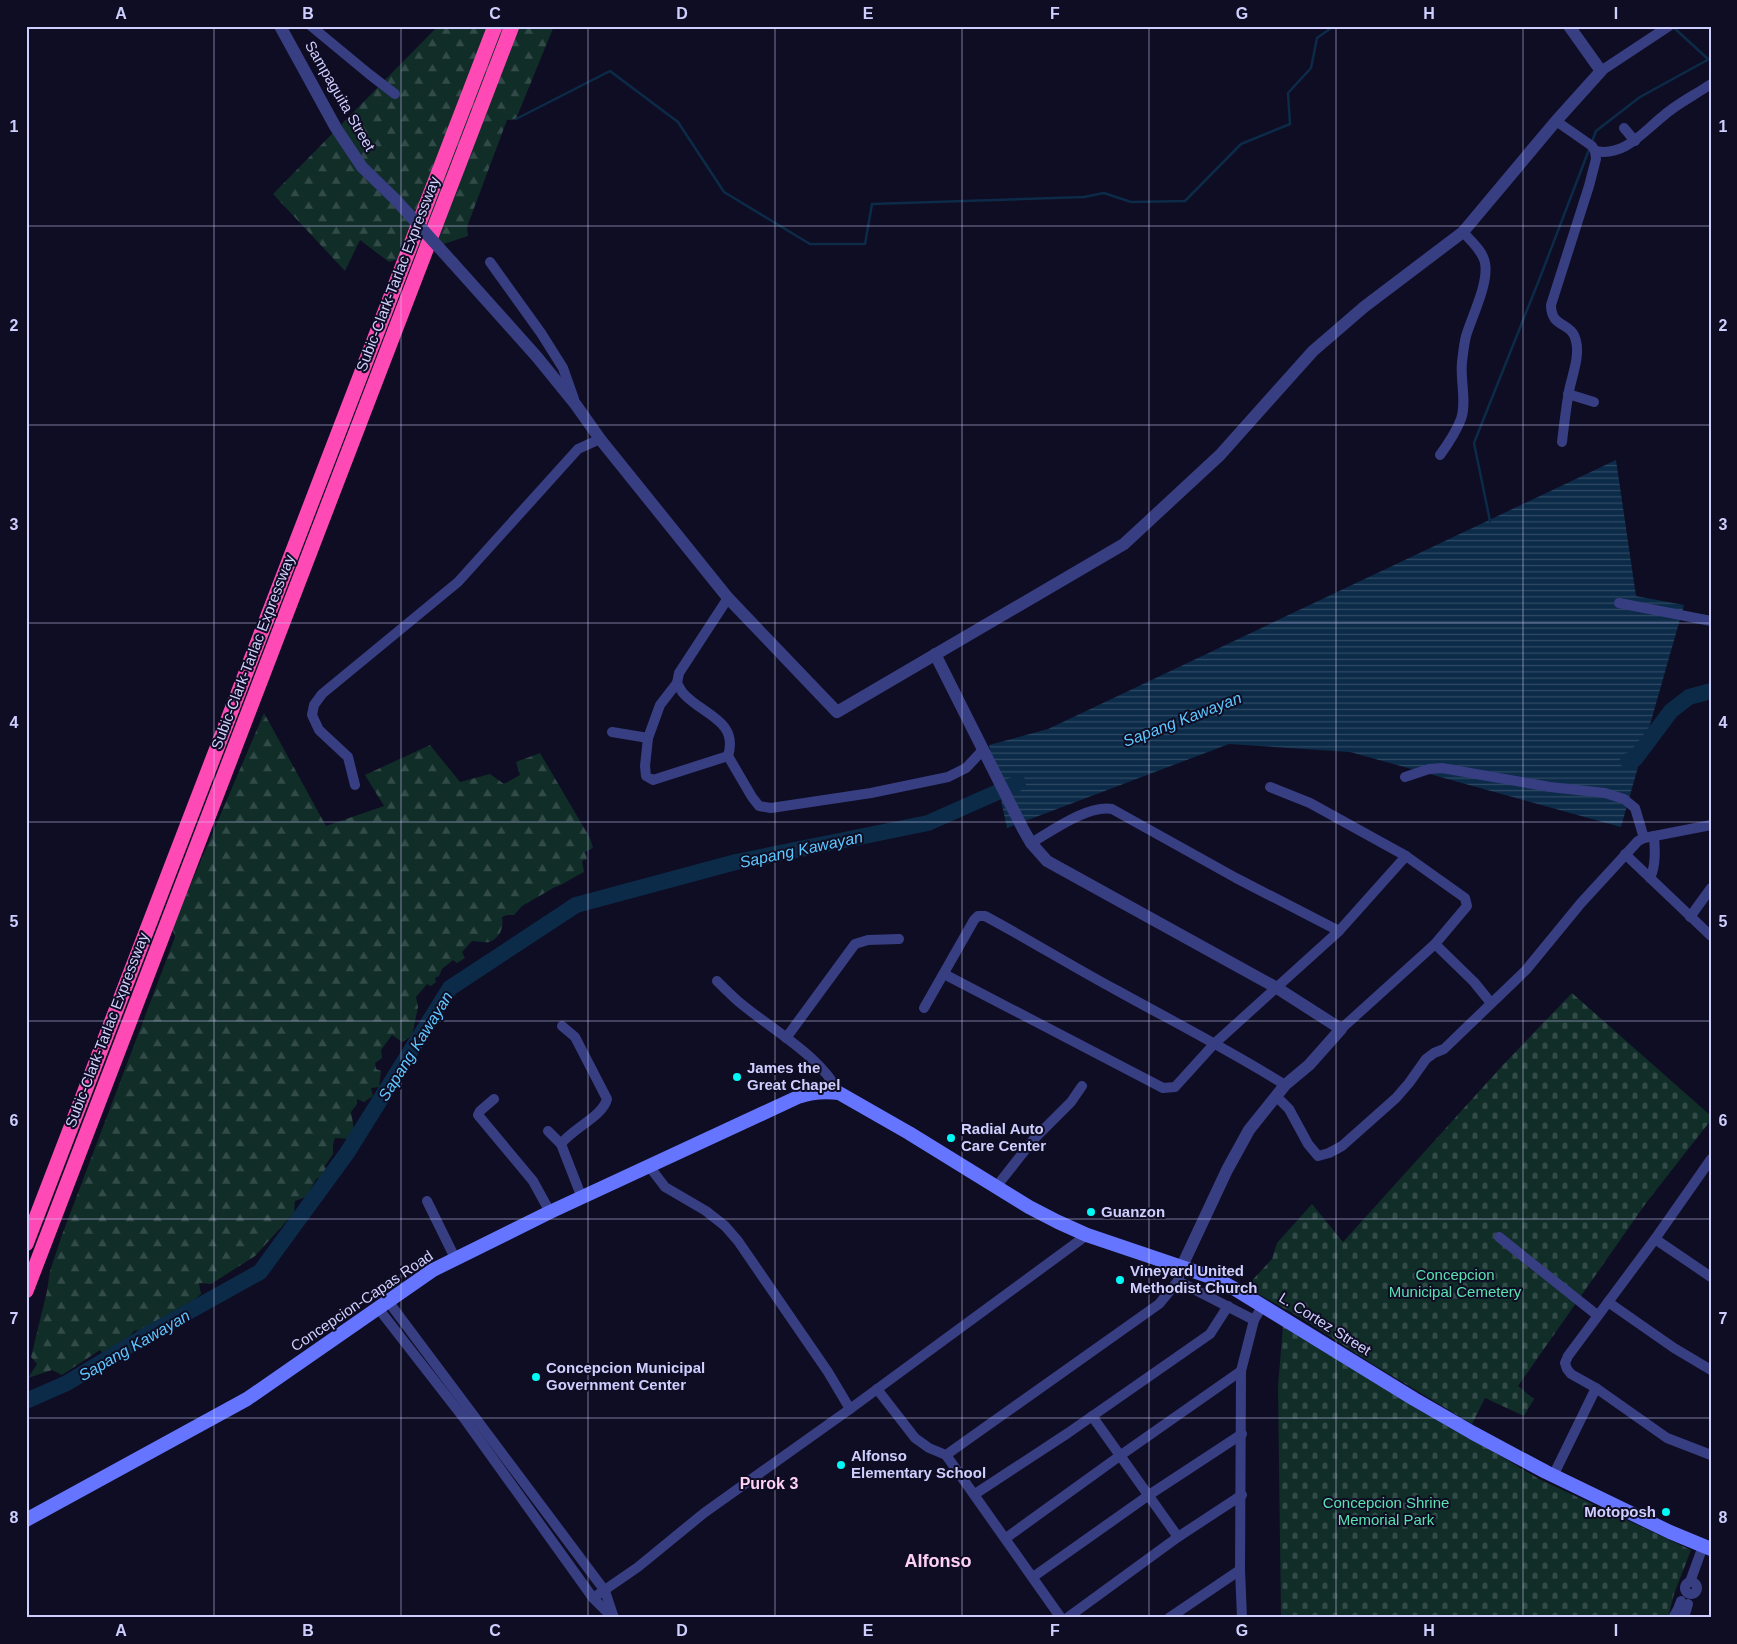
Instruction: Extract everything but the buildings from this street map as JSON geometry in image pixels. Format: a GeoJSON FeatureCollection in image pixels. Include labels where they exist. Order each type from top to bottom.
{"type":"FeatureCollection","features":[{"type":"Feature","properties":{"kind":"highway","name":"Subic-Clark-Tarlac Expressway"},"geometry":{"type":"LineString","coordinates":[[26,1244],[495,26]]}},
{"type":"Feature","properties":{"kind":"highway","name":"Subic-Clark-Tarlac Expressway"},"geometry":{"type":"LineString","coordinates":[[26,1291],[512,26]]}},
{"type":"Feature","properties":{"kind":"main road","name":"Concepcion-Capas Road"},"geometry":{"type":"LineString","coordinates":[[26,1520],[247,1399],[433,1270],[455,1258],[798,1097],[812,1092],[828,1091],[839,1093]]}},
{"type":"Feature","properties":{"kind":"main road","name":"L. Cortez Street"},"geometry":{"type":"LineString","coordinates":[[839,1093],[909,1133],[1028,1207],[1087,1235],[1217,1279],[1473,1433],[1554,1476],[1708,1548]]}},
{"type":"Feature","properties":{"kind":"street","name":"Sampaguita Street"},"geometry":{"type":"LineString","coordinates":[[280,26],[336,128],[362,166],[396,200],[537,357],[576,405],[600,439],[728,598],[837,712],[935,654]]}},
{"type":"Feature","properties":{"kind":"street"},"geometry":{"type":"LineString","coordinates":[[312,26],[396,94]]}},
{"type":"Feature","properties":{"kind":"street"},"geometry":{"type":"LineString","coordinates":[[1570,26],[1602,72]]}},
{"type":"Feature","properties":{"kind":"street"},"geometry":{"type":"LineString","coordinates":[[1341,1029],[1277,988],[1047,861],[1031,843],[1023,829],[935,654],[1124,544],[1220,455],[1313,351],[1364,307],[1463,232],[1556,121],[1602,72],[1669,26]]}},
{"type":"Feature","properties":{"kind":"street"},"geometry":{"type":"LineString","coordinates":[[1595,151],[1605,153],[1635,141],[1662,116],[1711,84]]}},
{"type":"Feature","properties":{"kind":"street"},"geometry":{"type":"LineString","coordinates":[[1556,121],[1592,146],[1596,159],[1551,305],[1551,315],[1556,321],[1572,331],[1576,339],[1577,348],[1568,394],[1562,442]]}},
{"type":"Feature","properties":{"kind":"street"},"geometry":{"type":"LineString","coordinates":[[1624,128],[1635,141]]}},
{"type":"Feature","properties":{"kind":"street"},"geometry":{"type":"LineString","coordinates":[[1440,455],[1449,443],[1463,411],[1462,365],[1466,336],[1479,304],[1485,273],[1485,262],[1482,256],[1463,232]]}},
{"type":"Feature","properties":{"kind":"street"},"geometry":{"type":"LineString","coordinates":[[490,262],[541,333],[563,368],[576,405]]}},
{"type":"Feature","properties":{"kind":"street"},"geometry":{"type":"LineString","coordinates":[[1568,394],[1594,402]]}},
{"type":"Feature","properties":{"kind":"street"},"geometry":{"type":"LineString","coordinates":[[355,785],[348,757],[319,730],[312,715],[314,705],[322,694],[458,582],[578,449],[600,439]]}},
{"type":"Feature","properties":{"kind":"street"},"geometry":{"type":"LineString","coordinates":[[728,598],[679,674],[677,683],[660,705],[648,738],[645,766],[646,776],[654,780],[728,756]]}},
{"type":"Feature","properties":{"kind":"street"},"geometry":{"type":"LineString","coordinates":[[1619,603],[1711,621]]}},
{"type":"Feature","properties":{"kind":"street"},"geometry":{"type":"LineString","coordinates":[[677,683],[683,694],[723,724],[729,735],[731,745],[728,756],[759,806],[771,808],[871,793],[948,778],[985,756]]}},
{"type":"Feature","properties":{"kind":"street"},"geometry":{"type":"LineString","coordinates":[[612,732],[648,738]]}},
{"type":"Feature","properties":{"kind":"street"},"geometry":{"type":"LineString","coordinates":[[1405,777],[1442,768],[1550,787],[1605,793],[1624,798],[1635,808],[1649,837],[1654,860],[1650,878]]}},
{"type":"Feature","properties":{"kind":"street"},"geometry":{"type":"LineString","coordinates":[[946,1455],[1159,1304],[1178,1280],[1182,1266],[1227,1170],[1249,1130],[1285,1085],[1309,1065],[1341,1029],[1436,944],[1467,906],[1465,898],[1406,856],[1310,803],[1270,787]]}},
{"type":"Feature","properties":{"kind":"street"},"geometry":{"type":"LineString","coordinates":[[1031,843],[1081,815],[1105,808],[1112,809],[1236,878],[1339,931]]}},
{"type":"Feature","properties":{"kind":"street"},"geometry":{"type":"LineString","coordinates":[[1276,1096],[1289,1109],[1308,1144],[1318,1156],[1342,1146],[1396,1098],[1426,1059],[1444,1049],[1526,970],[1581,902],[1638,841],[1649,837],[1711,825]]}},
{"type":"Feature","properties":{"kind":"street"},"geometry":{"type":"LineString","coordinates":[[1625,854],[1711,936]]}},
{"type":"Feature","properties":{"kind":"street"},"geometry":{"type":"LineString","coordinates":[[944,974],[1163,1088],[1175,1087],[1214,1044],[1339,931],[1406,856]]}},
{"type":"Feature","properties":{"kind":"street"},"geometry":{"type":"LineString","coordinates":[[1690,917],[1711,888]]}},
{"type":"Feature","properties":{"kind":"street"},"geometry":{"type":"LineString","coordinates":[[924,1008],[974,920],[978,916],[985,916],[1248,1062],[1285,1085]]}},
{"type":"Feature","properties":{"kind":"street"},"geometry":{"type":"LineString","coordinates":[[786,1038],[855,944],[868,940],[900,939]]}},
{"type":"Feature","properties":{"kind":"street"},"geometry":{"type":"LineString","coordinates":[[1436,944],[1474,982],[1491,1003]]}},
{"type":"Feature","properties":{"kind":"street"},"geometry":{"type":"LineString","coordinates":[[717,981],[739,1002],[786,1038],[832,1080],[839,1093]]}},
{"type":"Feature","properties":{"kind":"street"},"geometry":{"type":"LineString","coordinates":[[561,1144],[600,1110],[606,1104],[607,1099],[575,1036],[562,1026]]}},
{"type":"Feature","properties":{"kind":"street"},"geometry":{"type":"LineString","coordinates":[[996,1187],[1033,1140],[1072,1102],[1082,1086]]}},
{"type":"Feature","properties":{"kind":"street"},"geometry":{"type":"LineString","coordinates":[[494,1099],[480,1110],[478,1115],[533,1181],[550,1212]]}},
{"type":"Feature","properties":{"kind":"street"},"geometry":{"type":"LineString","coordinates":[[548,1131],[561,1144],[582,1198]]}},
{"type":"Feature","properties":{"kind":"street"},"geometry":{"type":"LineString","coordinates":[[1711,1159],[1655,1239],[1568,1356],[1565,1363],[1571,1374],[1596,1388],[1666,1438],[1711,1455]]}},
{"type":"Feature","properties":{"kind":"street"},"geometry":{"type":"LineString","coordinates":[[649,1166],[664,1187],[706,1211],[725,1226],[738,1241],[828,1372],[850,1409]]}},
{"type":"Feature","properties":{"kind":"street"},"geometry":{"type":"LineString","coordinates":[[426,1201],[455,1258]]}},
{"type":"Feature","properties":{"kind":"street"},"geometry":{"type":"LineString","coordinates":[[593,1598],[606,1591],[704,1513],[850,1409],[1087,1235]]}},
{"type":"Feature","properties":{"kind":"street"},"geometry":{"type":"LineString","coordinates":[[1500,1237],[1598,1315]]}},
{"type":"Feature","properties":{"kind":"street"},"geometry":{"type":"LineString","coordinates":[[1655,1239],[1711,1277]]}},
{"type":"Feature","properties":{"kind":"street"},"geometry":{"type":"LineString","coordinates":[[1178,1280],[1254,1320]]}},
{"type":"Feature","properties":{"kind":"street"},"geometry":{"type":"LineString","coordinates":[[1608,1302],[1674,1348],[1711,1370]]}},
{"type":"Feature","properties":{"kind":"street"},"geometry":{"type":"LineString","coordinates":[[383,1304],[606,1591],[614,1618]]}},
{"type":"Feature","properties":{"kind":"street"},"geometry":{"type":"LineString","coordinates":[[383,1304],[593,1598],[614,1618]]}},
{"type":"Feature","properties":{"kind":"street"},"geometry":{"type":"LineString","coordinates":[[1242,1618],[1240,1570],[1242,1495],[1241,1371],[1254,1320],[1263,1305]]}},
{"type":"Feature","properties":{"kind":"street"},"geometry":{"type":"LineString","coordinates":[[975,1494],[1068,1433],[1210,1334],[1228,1306]]}},
{"type":"Feature","properties":{"kind":"street"},"geometry":{"type":"LineString","coordinates":[[1006,1538],[1241,1371]]}},
{"type":"Feature","properties":{"kind":"street"},"geometry":{"type":"LineString","coordinates":[[1554,1476],[1596,1388]]}},
{"type":"Feature","properties":{"kind":"street"},"geometry":{"type":"LineString","coordinates":[[877,1389],[915,1438],[929,1448],[946,1455],[1061,1618]]}},
{"type":"Feature","properties":{"kind":"street"},"geometry":{"type":"LineString","coordinates":[[1092,1416],[1150,1494],[1178,1537]]}},
{"type":"Feature","properties":{"kind":"street"},"geometry":{"type":"LineString","coordinates":[[1033,1577],[1150,1494],[1242,1434]]}},
{"type":"Feature","properties":{"kind":"street"},"geometry":{"type":"LineString","coordinates":[[1067,1618],[1178,1537],[1242,1495]]}},
{"type":"Feature","properties":{"kind":"street"},"geometry":{"type":"LineString","coordinates":[[1672,1618],[1688,1594],[1708,1548]]}},
{"type":"Feature","properties":{"kind":"street"},"geometry":{"type":"LineString","coordinates":[[1169,1618],[1240,1570]]}},
{"type":"Feature","properties":{"kind":"street"},"geometry":{"type":"LineString","coordinates":[[1684,1618],[1688,1594]]}},
{"type":"Feature","properties":{"kind":"green space"},"geometry":{"type":"Polygon","coordinates":[[[438,26],[554,26],[516,119],[507,120],[467,227],[468,236],[389,262],[360,240],[345,271],[273,194],[438,26]]]}},
{"type":"Feature","properties":{"kind":"green space"},"geometry":{"type":"Polygon","coordinates":[[[264,713],[326,826],[384,806],[365,775],[430,745],[460,782],[490,774],[504,784],[520,775],[516,762],[540,753],[590,838],[593,848],[585,852],[587,859],[582,861],[584,872],[522,906],[514,915],[502,917],[502,928],[496,938],[487,942],[472,941],[462,952],[465,958],[457,963],[453,960],[435,978],[436,982],[431,986],[427,984],[416,997],[418,1007],[412,1036],[402,1042],[392,1035],[381,1050],[382,1058],[375,1063],[376,1069],[381,1071],[379,1087],[371,1088],[373,1096],[364,1102],[357,1099],[357,1104],[351,1112],[355,1135],[353,1139],[335,1138],[333,1154],[325,1166],[328,1174],[324,1180],[317,1178],[306,1197],[295,1201],[294,1213],[255,1256],[211,1284],[199,1283],[201,1294],[185,1308],[173,1313],[173,1317],[168,1320],[166,1317],[159,1319],[155,1327],[134,1331],[104,1355],[100,1350],[62,1375],[52,1370],[28,1378],[37,1364],[31,1357],[50,1271],[62,1235],[175,937],[172,928],[264,713]]]}},
{"type":"Feature","properties":{"kind":"green space","name":"Concepcion Municipal Cemetery"},"geometry":{"type":"Polygon","coordinates":[[[1572,993],[1711,1116],[1711,1120],[1646,1203],[1518,1386],[1534,1399],[1524,1416],[1485,1398],[1472,1424],[1301,1318],[1246,1287],[1272,1259],[1277,1243],[1312,1204],[1343,1242],[1502,1066],[1572,993]]]}},
{"type":"Feature","properties":{"kind":"green space","name":"Concepcion Shrine Memorial Park"},"geometry":{"type":"Polygon","coordinates":[[[1283,1326],[1539,1479],[1691,1550],[1674,1594],[1668,1618],[1281,1618],[1278,1386],[1283,1326]]]}},
{"type":"Feature","properties":{"kind":"water"},"geometry":{"type":"Polygon","coordinates":[[[1616,460],[1636,596],[1684,605],[1621,827],[1350,752],[1229,744],[1007,828],[989,745],[1048,729],[1616,460]]]}},
{"type":"Feature","properties":{"kind":"waterway"},"geometry":{"type":"LineString","coordinates":[[516,119],[610,71],[678,122],[724,192],[810,244],[865,244],[872,204],[1084,197],[1104,193],[1131,202],[1185,201],[1241,144],[1290,124],[1288,93],[1311,68],[1317,38],[1334,26]]}},
{"type":"Feature","properties":{"kind":"waterway"},"geometry":{"type":"LineString","coordinates":[[1672,26],[1708,59]]}},
{"type":"Feature","properties":{"kind":"waterway"},"geometry":{"type":"LineString","coordinates":[[1592,142],[1596,131],[1640,97],[1711,58]]}},
{"type":"Feature","properties":{"kind":"waterway"},"geometry":{"type":"LineString","coordinates":[[1490,521],[1474,443],[1590,147]]}},
{"type":"Feature","properties":{"kind":"waterway","name":"Sapang Kawayan"},"geometry":{"type":"LineString","coordinates":[[1628,761],[1635,759],[1671,711],[1689,697],[1711,691]]}},
{"type":"Feature","properties":{"kind":"waterway","name":"Sapang Kawayan"},"geometry":{"type":"LineString","coordinates":[[26,1401],[67,1383],[143,1337],[260,1272],[347,1153],[450,988],[576,905],[736,862],[928,823],[1018,783]]}},
{"type":"Feature","properties":{"kind":"place","name":"James the Great Chapel"},"geometry":{"type":"Point","coordinates":[737,1077]}},
{"type":"Feature","properties":{"kind":"place","name":"Radial Auto Care Center"},"geometry":{"type":"Point","coordinates":[951,1138]}},
{"type":"Feature","properties":{"kind":"place","name":"Guanzon"},"geometry":{"type":"Point","coordinates":[1091,1212]}},
{"type":"Feature","properties":{"kind":"place","name":"Vineyard United Methodist Church"},"geometry":{"type":"Point","coordinates":[1120,1280]}},
{"type":"Feature","properties":{"kind":"place","name":"Concepcion Municipal Government Center"},"geometry":{"type":"Point","coordinates":[536,1377]}},
{"type":"Feature","properties":{"kind":"place","name":"Alfonso Elementary School"},"geometry":{"type":"Point","coordinates":[841,1465]}},
{"type":"Feature","properties":{"kind":"place","name":"Motoposh"},"geometry":{"type":"Point","coordinates":[1666,1512]}},
{"type":"Feature","properties":{"kind":"district","name":"Purok 3"},"geometry":{"type":"Point","coordinates":[769,1483]}},
{"type":"Feature","properties":{"kind":"district","name":"Alfonso"},"geometry":{"type":"Point","coordinates":[938,1561]}}]}
